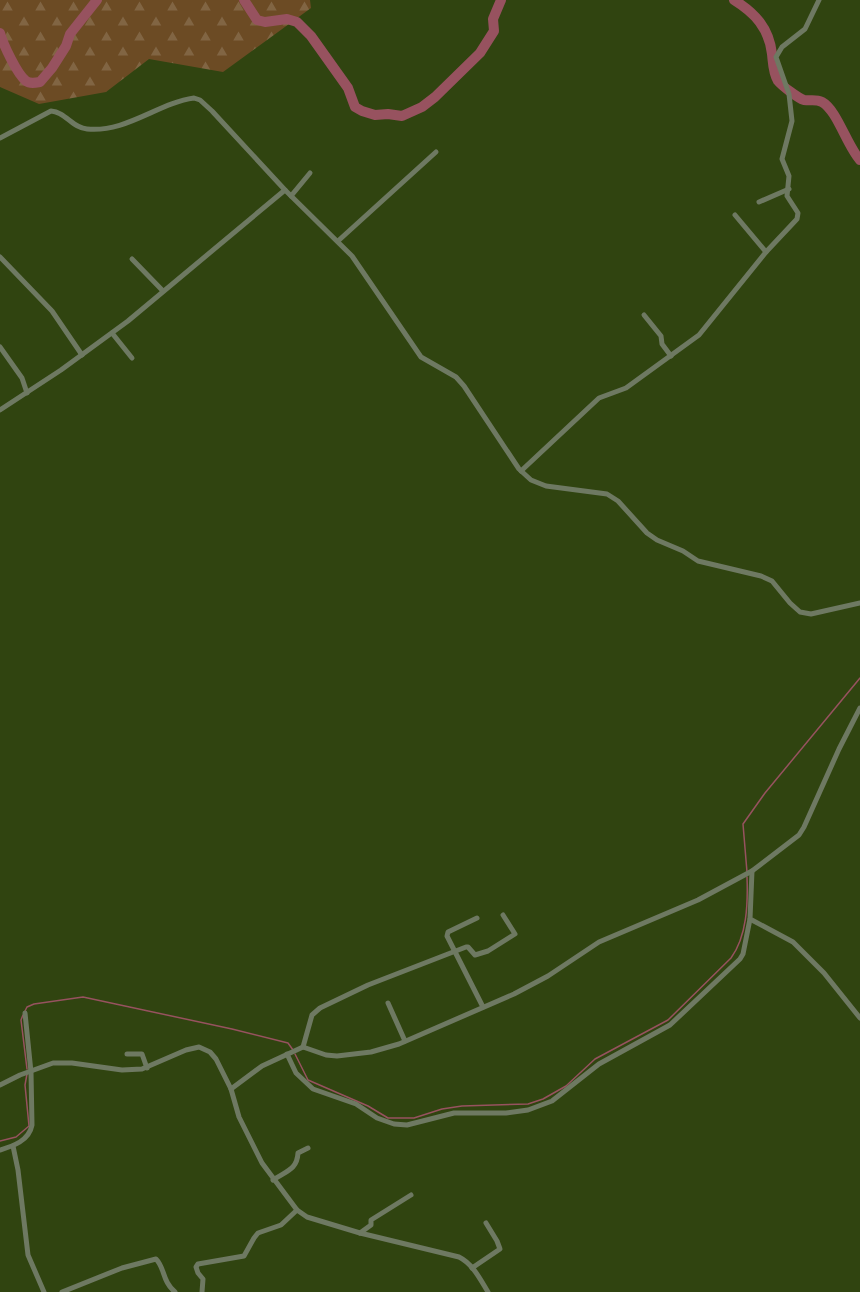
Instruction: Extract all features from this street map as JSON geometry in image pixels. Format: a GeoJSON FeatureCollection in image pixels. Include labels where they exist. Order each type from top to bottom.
{"type":"FeatureCollection","features":[{"type":"Feature","properties":{"kind":"street"},"geometry":{"type":"LineString","coordinates":[[521,471],[599,398],[626,388],[699,335],[766,252],[797,219],[798,213],[787,196],[789,176],[782,159],[792,121],[789,94],[777,63],[778,52],[806,29],[819,0]]}},
{"type":"Feature","properties":{"kind":"street"},"geometry":{"type":"LineString","coordinates":[[0,138],[51,111],[59,112],[77,127],[88,129],[132,122],[194,98],[200,100],[285,190],[338,240],[379,293],[421,357],[456,377],[521,471],[531,480],[546,486],[606,494],[618,501],[647,533],[657,540],[683,551],[698,561],[761,576],[772,581],[800,612],[811,614],[860,603]]}},
{"type":"Feature","properties":{"kind":"street"},"geometry":{"type":"LineString","coordinates":[[338,240],[436,152]]}},
{"type":"Feature","properties":{"kind":"street"},"geometry":{"type":"LineString","coordinates":[[291,196],[310,173]]}},
{"type":"Feature","properties":{"kind":"street"},"geometry":{"type":"LineString","coordinates":[[759,202],[789,189]]}},
{"type":"Feature","properties":{"kind":"street"},"geometry":{"type":"LineString","coordinates":[[0,410],[112,333],[285,190]]}},
{"type":"Feature","properties":{"kind":"street"},"geometry":{"type":"LineString","coordinates":[[735,214],[766,252]]}},
{"type":"Feature","properties":{"kind":"street"},"geometry":{"type":"LineString","coordinates":[[0,257],[52,310],[82,355]]}},
{"type":"Feature","properties":{"kind":"street"},"geometry":{"type":"LineString","coordinates":[[132,259],[163,291]]}},
{"type":"Feature","properties":{"kind":"street"},"geometry":{"type":"LineString","coordinates":[[644,315],[661,336],[662,344],[671,356]]}},
{"type":"Feature","properties":{"kind":"street"},"geometry":{"type":"LineString","coordinates":[[112,333],[132,358]]}},
{"type":"Feature","properties":{"kind":"street"},"geometry":{"type":"LineString","coordinates":[[0,347],[22,378],[27,393]]}},
{"type":"Feature","properties":{"kind":"street"},"geometry":{"type":"LineString","coordinates":[[231,1089],[262,1066],[302,1048],[326,1055],[354,1055],[405,1041],[548,976],[599,942],[698,900],[750,871],[799,835],[860,708]]}},
{"type":"Feature","properties":{"kind":"street"},"geometry":{"type":"LineString","coordinates":[[288,1054],[296,1073],[313,1089],[356,1104],[377,1118],[394,1124],[407,1125],[454,1113],[506,1113],[528,1110],[552,1101],[599,1064],[670,1025],[740,959],[750,919],[750,871]]}},
{"type":"Feature","properties":{"kind":"street"},"geometry":{"type":"LineString","coordinates":[[302,1048],[312,1015],[320,1008],[467,946],[477,955],[488,951],[515,935],[503,915]]}},
{"type":"Feature","properties":{"kind":"street"},"geometry":{"type":"LineString","coordinates":[[477,918],[447,934],[483,1007]]}},
{"type":"Feature","properties":{"kind":"street"},"geometry":{"type":"LineString","coordinates":[[750,919],[793,942],[824,973],[860,1018]]}},
{"type":"Feature","properties":{"kind":"street"},"geometry":{"type":"LineString","coordinates":[[388,1003],[405,1041]]}},
{"type":"Feature","properties":{"kind":"street"},"geometry":{"type":"LineString","coordinates":[[0,1150],[13,1146],[27,1137],[31,1131],[25,1013]]}},
{"type":"Feature","properties":{"kind":"street"},"geometry":{"type":"LineString","coordinates":[[0,1085],[20,1075],[56,1063],[96,1065],[122,1070],[147,1068],[186,1050],[199,1047],[210,1052],[216,1059],[231,1089],[239,1117],[262,1163],[297,1210],[307,1217],[360,1233],[459,1257],[472,1268],[488,1292]]}},
{"type":"Feature","properties":{"kind":"street"},"geometry":{"type":"LineString","coordinates":[[127,1054],[142,1054],[147,1068]]}},
{"type":"Feature","properties":{"kind":"street"},"geometry":{"type":"LineString","coordinates":[[13,1146],[28,1255],[44,1292]]}},
{"type":"Feature","properties":{"kind":"street"},"geometry":{"type":"LineString","coordinates":[[273,1180],[295,1166],[298,1162],[298,1153],[308,1148]]}},
{"type":"Feature","properties":{"kind":"street"},"geometry":{"type":"LineString","coordinates":[[360,1233],[371,1225],[371,1220],[411,1195]]}},
{"type":"Feature","properties":{"kind":"street"},"geometry":{"type":"LineString","coordinates":[[202,1292],[204,1279],[198,1273],[196,1266],[198,1264],[244,1256],[258,1233],[281,1225],[297,1210]]}},
{"type":"Feature","properties":{"kind":"street"},"geometry":{"type":"LineString","coordinates":[[472,1268],[500,1249],[486,1223]]}},
{"type":"Feature","properties":{"kind":"street"},"geometry":{"type":"LineString","coordinates":[[62,1292],[122,1268],[156,1258],[160,1263],[164,1279],[175,1292]]}},
{"type":"Feature","properties":{"kind":"green space"},"geometry":{"type":"Polygon","coordinates":[[[0,0],[310,0],[311,8],[223,72],[149,59],[106,92],[39,104],[0,87],[0,0]]]}},
{"type":"Feature","properties":{"kind":"waterway"},"geometry":{"type":"LineString","coordinates":[[0,33],[22,77],[29,83],[40,82],[66,46],[70,34],[97,0]]}},
{"type":"Feature","properties":{"kind":"waterway"},"geometry":{"type":"LineString","coordinates":[[244,0],[257,20],[265,22],[287,19],[297,22],[311,36],[348,88],[355,107],[375,115],[402,116],[422,107],[435,97],[480,53],[494,31],[493,19],[501,0]]}},
{"type":"Feature","properties":{"kind":"waterway"},"geometry":{"type":"LineString","coordinates":[[734,0],[760,22],[768,36],[778,81],[801,99],[820,101],[827,106],[860,160]]}},
{"type":"Feature","properties":{"kind":"waterway"},"geometry":{"type":"LineString","coordinates":[[747,872],[743,824],[765,793],[860,678]]}},
{"type":"Feature","properties":{"kind":"waterway"},"geometry":{"type":"LineString","coordinates":[[295,1054],[308,1080],[368,1106],[388,1118],[414,1118],[442,1109],[462,1106],[528,1104],[543,1099],[566,1086],[595,1059],[668,1020],[731,958],[743,930],[747,909],[747,877]]}},
{"type":"Feature","properties":{"kind":"waterway"},"geometry":{"type":"LineString","coordinates":[[25,1011],[27,1007],[34,1004],[83,997],[288,1043],[293,1050]]}},
{"type":"Feature","properties":{"kind":"waterway"},"geometry":{"type":"LineString","coordinates":[[23,1015],[21,1020],[27,1069]]}},
{"type":"Feature","properties":{"kind":"waterway"},"geometry":{"type":"LineString","coordinates":[[0,1141],[16,1137],[29,1126],[25,1085],[27,1074]]}}]}
